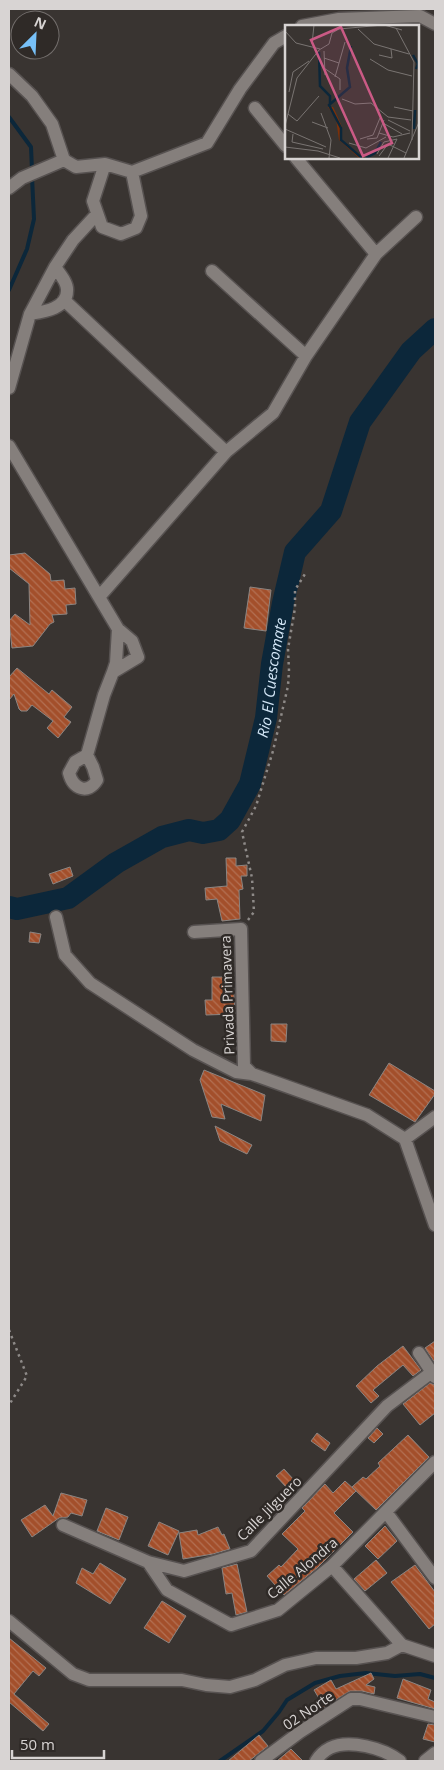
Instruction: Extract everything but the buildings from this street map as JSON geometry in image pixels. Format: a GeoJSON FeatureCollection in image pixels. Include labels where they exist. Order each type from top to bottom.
{"type":"FeatureCollection","features":[{"type":"Feature","properties":{"kind":"street"},"geometry":{"type":"LineString","coordinates":[[307,25],[339,19],[423,12],[435,24]]}},
{"type":"Feature","properties":{"kind":"street"},"geometry":{"type":"LineString","coordinates":[[9,66],[19,76],[52,124],[64,160],[76,167],[105,164],[132,172],[207,143],[240,89],[274,44],[285,37]]}},
{"type":"Feature","properties":{"kind":"street"},"geometry":{"type":"LineString","coordinates":[[9,74],[32,96]]}},
{"type":"Feature","properties":{"kind":"street"},"geometry":{"type":"LineString","coordinates":[[255,108],[285,145]]}},
{"type":"Feature","properties":{"kind":"street"},"geometry":{"type":"LineString","coordinates":[[297,159],[376,254]]}},
{"type":"Feature","properties":{"kind":"street"},"geometry":{"type":"LineString","coordinates":[[9,188],[22,178],[64,160]]}},
{"type":"Feature","properties":{"kind":"street"},"geometry":{"type":"LineString","coordinates":[[105,164],[93,201],[102,227],[121,234],[136,228],[141,216],[132,172]]}},
{"type":"Feature","properties":{"kind":"street"},"geometry":{"type":"LineString","coordinates":[[9,388],[30,314],[55,267],[73,240],[97,214]]}},
{"type":"Feature","properties":{"kind":"street"},"geometry":{"type":"LineString","coordinates":[[99,597],[226,452],[273,413],[306,356],[376,254],[416,217]]}},
{"type":"Feature","properties":{"kind":"street"},"geometry":{"type":"LineString","coordinates":[[30,314],[52,310],[64,300],[68,292],[64,279],[55,267]]}},
{"type":"Feature","properties":{"kind":"street"},"geometry":{"type":"LineString","coordinates":[[212,271],[306,356]]}},
{"type":"Feature","properties":{"kind":"street"},"geometry":{"type":"LineString","coordinates":[[64,300],[226,452]]}},
{"type":"Feature","properties":{"kind":"street"},"geometry":{"type":"LineString","coordinates":[[9,446],[118,629],[132,641],[138,657],[113,672]]}},
{"type":"Feature","properties":{"kind":"street"},"geometry":{"type":"LineString","coordinates":[[86,755],[116,663],[118,629]]}},
{"type":"Feature","properties":{"kind":"street"},"geometry":{"type":"LineString","coordinates":[[56,917],[65,955],[90,983],[193,1050],[236,1072],[252,1074],[367,1115],[405,1140],[435,1225]]}},
{"type":"Feature","properties":{"kind":"street","name":"Privada Primavera"},"geometry":{"type":"LineString","coordinates":[[194,932],[241,929],[244,1066],[252,1074]]}},
{"type":"Feature","properties":{"kind":"street"},"geometry":{"type":"LineString","coordinates":[[405,1140],[435,1117]]}},
{"type":"Feature","properties":{"kind":"street","name":"Calle Jilguero"},"geometry":{"type":"LineString","coordinates":[[63,1525],[148,1562],[184,1571],[251,1551],[386,1406],[434,1374],[419,1353]]}},
{"type":"Feature","properties":{"kind":"street","name":"Calle Alondra"},"geometry":{"type":"LineString","coordinates":[[148,1562],[167,1590],[231,1625],[278,1610],[332,1566],[435,1462]]}},
{"type":"Feature","properties":{"kind":"street"},"geometry":{"type":"LineString","coordinates":[[386,1512],[435,1578]]}},
{"type":"Feature","properties":{"kind":"street"},"geometry":{"type":"LineString","coordinates":[[332,1566],[402,1645],[435,1656]]}},
{"type":"Feature","properties":{"kind":"street"},"geometry":{"type":"LineString","coordinates":[[9,1621],[73,1674],[89,1680],[182,1680],[230,1687],[255,1680],[285,1665],[316,1658],[356,1658],[387,1653],[402,1645]]}},
{"type":"Feature","properties":{"kind":"street","name":"02 Norte"},"geometry":{"type":"LineString","coordinates":[[260,1761],[350,1699],[360,1699],[435,1717]]}},
{"type":"Feature","properties":{"kind":"street"},"geometry":{"type":"LineString","coordinates":[[316,1761],[328,1748],[340,1744],[354,1744],[384,1751],[400,1761]]}},
{"type":"Feature","properties":{"kind":"street"},"geometry":{"type":"LineString","coordinates":[[425,1761],[435,1753]]}},
{"type":"Feature","properties":{"kind":"path"},"geometry":{"type":"LineString","coordinates":[[241,929],[254,912],[252,878],[242,832],[256,806],[273,751],[288,686],[288,648],[295,608],[295,590],[305,574]]}},
{"type":"Feature","properties":{"kind":"path"},"geometry":{"type":"LineString","coordinates":[[9,1330],[27,1376],[9,1405]]}},
{"type":"Feature","properties":{"kind":"waterway"},"geometry":{"type":"LineString","coordinates":[[9,117],[31,147],[32,170]]}},
{"type":"Feature","properties":{"kind":"waterway"},"geometry":{"type":"LineString","coordinates":[[9,290],[27,249],[34,219],[32,177]]}},
{"type":"Feature","properties":{"kind":"waterway","name":"Rio El Cuescomate"},"geometry":{"type":"LineString","coordinates":[[9,907],[17,909],[68,898],[116,863],[162,837],[189,830],[203,833],[219,830],[230,820],[250,784],[266,718],[272,664],[295,552],[331,511],[360,422],[411,351],[435,329]]}},
{"type":"Feature","properties":{"kind":"waterway"},"geometry":{"type":"LineString","coordinates":[[220,1761],[263,1731],[287,1700],[315,1683],[340,1676],[366,1673],[395,1676],[420,1674],[435,1678]]}}]}
